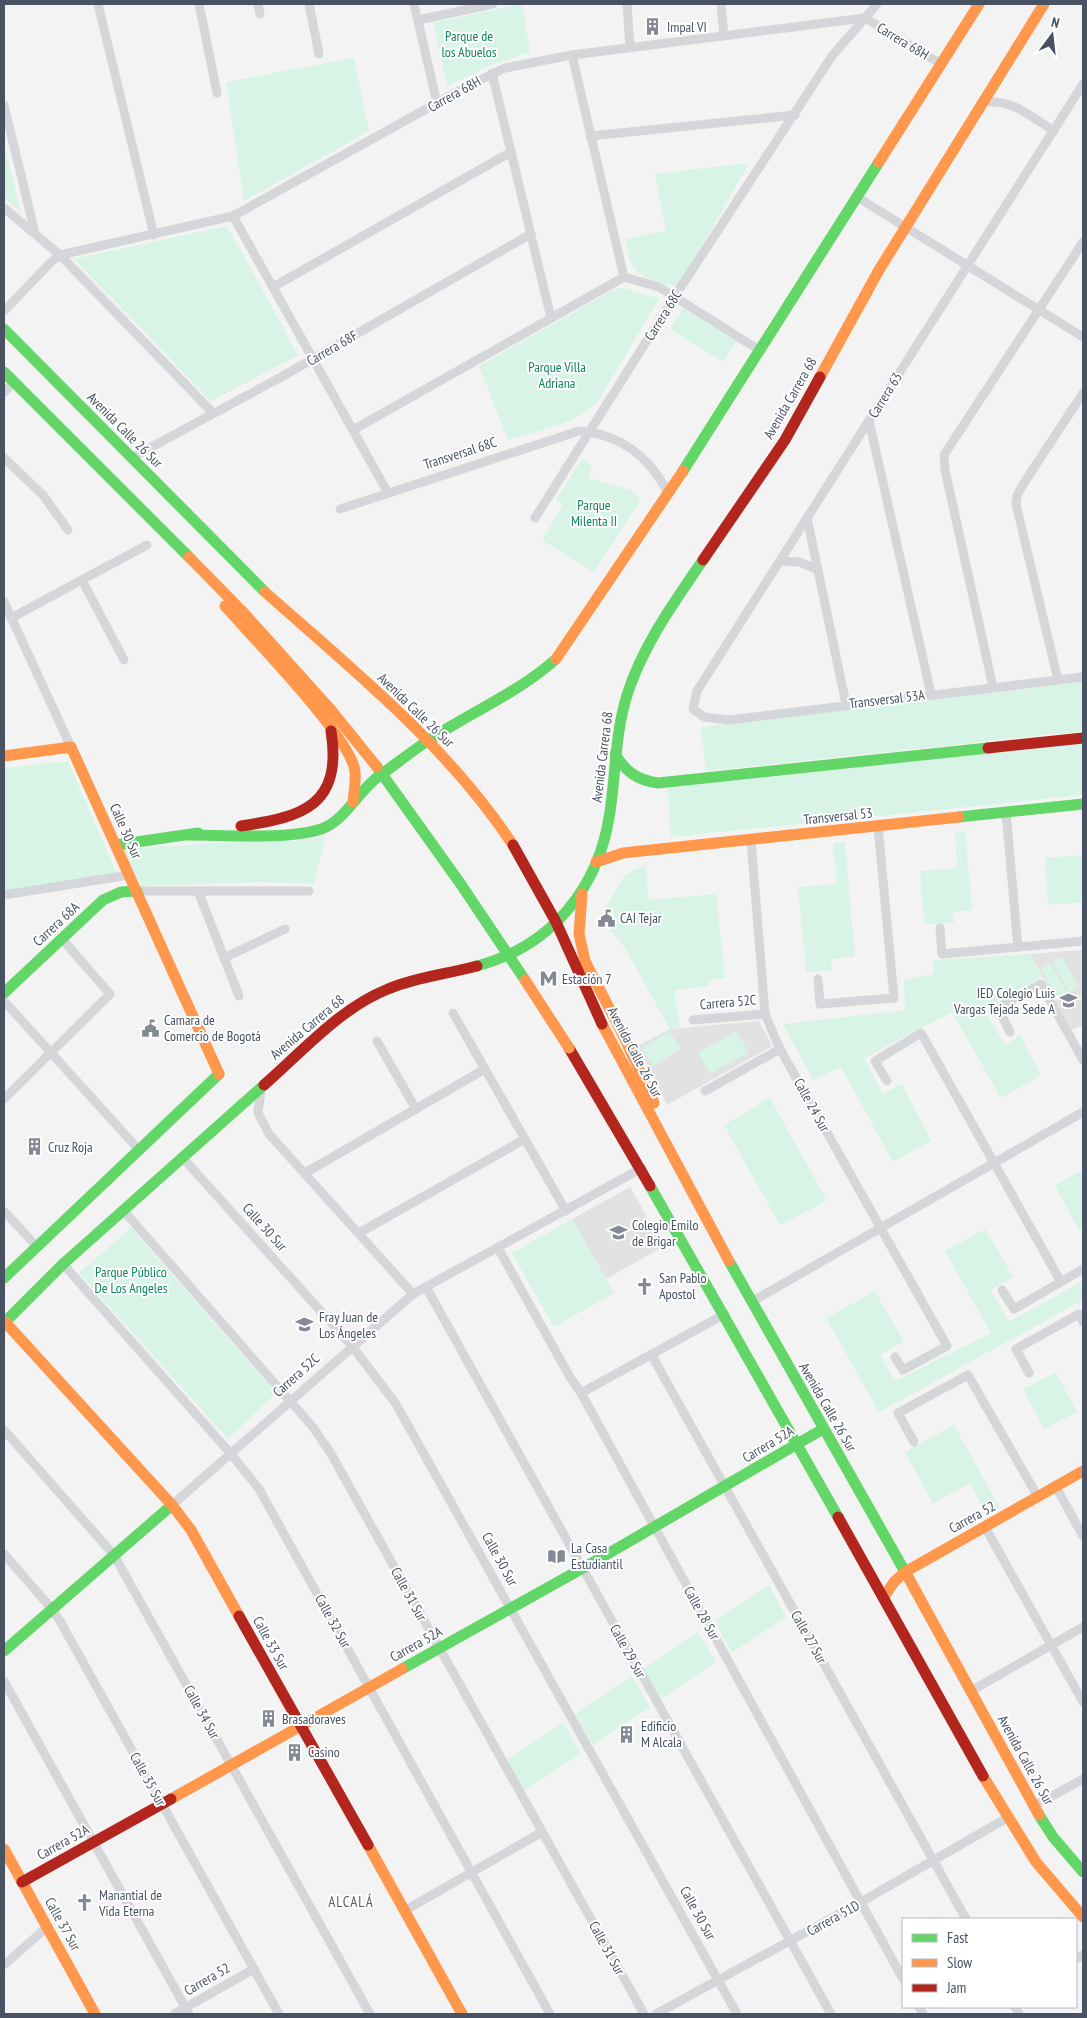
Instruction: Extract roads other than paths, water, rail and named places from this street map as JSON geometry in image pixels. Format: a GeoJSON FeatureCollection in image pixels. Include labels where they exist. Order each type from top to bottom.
{"type":"FeatureCollection","features":[{"type":"Feature","properties":{"kind":"main road"},"geometry":{"type":"LineString","coordinates":[[188,835],[305,832],[321,829],[333,822],[376,778],[393,765],[429,740],[512,692],[552,663],[569,644],[668,493],[979,4]]}},
{"type":"Feature","properties":{"kind":"main road","name":"Avenida Carrera 68"},"geometry":{"type":"LineString","coordinates":[[4,1322],[63,1264],[328,1026],[367,999],[393,986],[475,966],[518,950],[534,941],[562,918],[582,890],[596,862],[607,830],[615,754],[623,708],[630,683],[656,629],[784,440],[858,305],[905,226],[1044,4]]}},
{"type":"Feature","properties":{"kind":"main road","name":"Avenida Calle 26 Sur"},"geometry":{"type":"LineString","coordinates":[[4,329],[265,592],[416,726],[488,809],[535,881],[602,1024],[751,1302],[905,1572],[1034,1806],[1053,1837],[1082,1868]]}},
{"type":"Feature","properties":{"kind":"main road"},"geometry":{"type":"LineString","coordinates":[[4,372],[242,611],[326,704],[412,814],[460,881],[569,1048],[642,1168],[1007,1818],[1036,1862],[1083,1917]]}},
{"type":"Feature","properties":{"kind":"main road"},"geometry":{"type":"LineString","coordinates":[[170,540],[331,727],[347,752],[355,770],[353,802]]}},
{"type":"Feature","properties":{"kind":"main road"},"geometry":{"type":"LineString","coordinates":[[116,845],[188,835],[296,816],[313,806],[322,793],[330,770],[333,749],[331,727]]}},
{"type":"Feature","properties":{"kind":"main road"},"geometry":{"type":"LineString","coordinates":[[615,754],[632,776],[645,782],[658,783],[1083,738]]}},
{"type":"Feature","properties":{"kind":"main road"},"geometry":{"type":"LineString","coordinates":[[4,756],[71,747]]}},
{"type":"Feature","properties":{"kind":"main road","name":"Calle 30 Sur"},"geometry":{"type":"LineString","coordinates":[[71,747],[219,1074],[140,1151]]}},
{"type":"Feature","properties":{"kind":"main road","name":"Transversal 53"},"geometry":{"type":"LineString","coordinates":[[596,862],[623,853],[1083,804]]}},
{"type":"Feature","properties":{"kind":"main road"},"geometry":{"type":"LineString","coordinates":[[582,890],[580,934],[588,970],[628,1045],[699,1207]]}},
{"type":"Feature","properties":{"kind":"main road","name":"Carrera 68A"},"geometry":{"type":"LineString","coordinates":[[4,993],[112,894],[136,891]]}},
{"type":"Feature","properties":{"kind":"main road"},"geometry":{"type":"LineString","coordinates":[[4,1278],[140,1151]]}},
{"type":"Feature","properties":{"kind":"main road","name":"Calle 33 Sur"},"geometry":{"type":"LineString","coordinates":[[4,1322],[172,1505],[191,1530],[462,2014]]}},
{"type":"Feature","properties":{"kind":"main road","name":"Carrera 52A"},"geometry":{"type":"LineString","coordinates":[[22,1882],[655,1527],[823,1429]]}},
{"type":"Feature","properties":{"kind":"main road","name":"Carrera 52"},"geometry":{"type":"LineString","coordinates":[[884,1598],[894,1582],[905,1572],[1083,1471]]}},
{"type":"Feature","properties":{"kind":"main road","name":"Carrera 52C"},"geometry":{"type":"LineString","coordinates":[[4,1651],[172,1505]]}},
{"type":"Feature","properties":{"kind":"main road","name":"Calle 37 Sur"},"geometry":{"type":"LineString","coordinates":[[4,1849],[96,2014]]}},
{"type":"Feature","properties":{"kind":"street"},"geometry":{"type":"LineString","coordinates":[[98,4],[154,235]]}},
{"type":"Feature","properties":{"kind":"street"},"geometry":{"type":"LineString","coordinates":[[199,4],[217,93]]}},
{"type":"Feature","properties":{"kind":"street"},"geometry":{"type":"LineString","coordinates":[[258,4],[260,14]]}},
{"type":"Feature","properties":{"kind":"street"},"geometry":{"type":"LineString","coordinates":[[310,4],[320,54]]}},
{"type":"Feature","properties":{"kind":"street"},"geometry":{"type":"LineString","coordinates":[[414,4],[437,103]]}},
{"type":"Feature","properties":{"kind":"street"},"geometry":{"type":"LineString","coordinates":[[418,20],[493,4]]}},
{"type":"Feature","properties":{"kind":"street"},"geometry":{"type":"LineString","coordinates":[[626,4],[630,48]]}},
{"type":"Feature","properties":{"kind":"street"},"geometry":{"type":"LineString","coordinates":[[721,4],[724,36]]}},
{"type":"Feature","properties":{"kind":"street","name":"Carrera 68C"},"geometry":{"type":"LineString","coordinates":[[535,518],[675,296],[832,56],[875,5]]}},
{"type":"Feature","properties":{"kind":"street","name":"Carrera 68H"},"geometry":{"type":"LineString","coordinates":[[4,311],[50,262],[60,256],[233,216],[492,73],[517,65],[572,55],[865,18],[941,64]]}},
{"type":"Feature","properties":{"kind":"street"},"geometry":{"type":"LineString","coordinates":[[572,55],[624,277]]}},
{"type":"Feature","properties":{"kind":"street"},"geometry":{"type":"LineString","coordinates":[[492,73],[551,318]]}},
{"type":"Feature","properties":{"kind":"street","name":"Carrera 63"},"geometry":{"type":"LineString","coordinates":[[694,709],[697,691],[1083,84]]}},
{"type":"Feature","properties":{"kind":"street"},"geometry":{"type":"LineString","coordinates":[[982,102],[998,100],[1010,103],[1054,131]]}},
{"type":"Feature","properties":{"kind":"street"},"geometry":{"type":"LineString","coordinates":[[4,104],[35,233]]}},
{"type":"Feature","properties":{"kind":"street"},"geometry":{"type":"LineString","coordinates":[[590,136],[795,115]]}},
{"type":"Feature","properties":{"kind":"street"},"geometry":{"type":"LineString","coordinates":[[273,287],[511,152]]}},
{"type":"Feature","properties":{"kind":"street"},"geometry":{"type":"LineString","coordinates":[[857,196],[1083,337]]}},
{"type":"Feature","properties":{"kind":"street"},"geometry":{"type":"LineString","coordinates":[[4,208],[60,256],[213,414]]}},
{"type":"Feature","properties":{"kind":"street"},"geometry":{"type":"LineString","coordinates":[[233,216],[388,493]]}},
{"type":"Feature","properties":{"kind":"street","name":"Carrera 68F"},"geometry":{"type":"LineString","coordinates":[[131,458],[313,359],[531,234]]}},
{"type":"Feature","properties":{"kind":"street"},"geometry":{"type":"LineString","coordinates":[[993,687],[945,470],[944,456],[1083,242]]}},
{"type":"Feature","properties":{"kind":"street"},"geometry":{"type":"LineString","coordinates":[[353,430],[624,277],[649,283],[675,296],[759,350]]}},
{"type":"Feature","properties":{"kind":"street"},"geometry":{"type":"LineString","coordinates":[[4,392],[14,382]]}},
{"type":"Feature","properties":{"kind":"street"},"geometry":{"type":"LineString","coordinates":[[1058,680],[1018,515],[1017,496],[1083,393]]}},
{"type":"Feature","properties":{"kind":"street"},"geometry":{"type":"LineString","coordinates":[[869,420],[930,694]]}},
{"type":"Feature","properties":{"kind":"street","name":"Transversal 68C"},"geometry":{"type":"LineString","coordinates":[[340,509],[570,432],[590,432]]}},
{"type":"Feature","properties":{"kind":"street"},"geometry":{"type":"LineString","coordinates":[[590,432],[616,440],[643,457],[653,468],[668,493]]}},
{"type":"Feature","properties":{"kind":"street"},"geometry":{"type":"LineString","coordinates":[[4,458],[43,495],[68,530]]}},
{"type":"Feature","properties":{"kind":"street"},"geometry":{"type":"LineString","coordinates":[[807,518],[846,704]]}},
{"type":"Feature","properties":{"kind":"street"},"geometry":{"type":"LineString","coordinates":[[11,618],[147,545]]}},
{"type":"Feature","properties":{"kind":"street"},"geometry":{"type":"LineString","coordinates":[[780,561],[799,562],[817,569]]}},
{"type":"Feature","properties":{"kind":"street"},"geometry":{"type":"LineString","coordinates":[[82,580],[124,660]]}},
{"type":"Feature","properties":{"kind":"street","name":"Calle 30 Sur"},"geometry":{"type":"LineString","coordinates":[[4,602],[71,747]]}},
{"type":"Feature","properties":{"kind":"street","name":"Transversal 53A"},"geometry":{"type":"LineString","coordinates":[[694,709],[704,717],[729,720],[846,704],[1083,677]]}},
{"type":"Feature","properties":{"kind":"street"},"geometry":{"type":"LineString","coordinates":[[1006,813],[1018,947]]}},
{"type":"Feature","properties":{"kind":"street"},"geometry":{"type":"LineString","coordinates":[[818,979],[820,1004],[894,998],[878,826]]}},
{"type":"Feature","properties":{"kind":"street","name":"Calle 24 Sur"},"geometry":{"type":"LineString","coordinates":[[751,840],[765,1014],[780,1048],[947,1346],[903,1370],[895,1357]]}},
{"type":"Feature","properties":{"kind":"street"},"geometry":{"type":"LineString","coordinates":[[4,895],[129,875]]}},
{"type":"Feature","properties":{"kind":"street"},"geometry":{"type":"LineString","coordinates":[[136,891],[309,891]]}},
{"type":"Feature","properties":{"kind":"street"},"geometry":{"type":"LineString","coordinates":[[198,891],[239,996]]}},
{"type":"Feature","properties":{"kind":"street"},"geometry":{"type":"LineString","coordinates":[[940,928],[942,954],[1083,941]]}},
{"type":"Feature","properties":{"kind":"street"},"geometry":{"type":"LineString","coordinates":[[224,958],[286,929]]}},
{"type":"Feature","properties":{"kind":"street"},"geometry":{"type":"LineString","coordinates":[[4,1099],[110,994],[62,939]]}},
{"type":"Feature","properties":{"kind":"street"},"geometry":{"type":"LineString","coordinates":[[1010,1032],[998,1008],[1041,984],[1083,1060]]}},
{"type":"Feature","properties":{"kind":"street"},"geometry":{"type":"LineString","coordinates":[[4,1001],[140,1151]]}},
{"type":"Feature","properties":{"kind":"street"},"geometry":{"type":"LineString","coordinates":[[453,1013],[566,1211]]}},
{"type":"Feature","properties":{"kind":"street","name":"Carrera 52C"},"geometry":{"type":"LineString","coordinates":[[693,1020],[765,1014]]}},
{"type":"Feature","properties":{"kind":"street"},"geometry":{"type":"LineString","coordinates":[[887,1082],[875,1061],[921,1033],[1060,1282]]}},
{"type":"Feature","properties":{"kind":"street"},"geometry":{"type":"LineString","coordinates":[[377,1041],[416,1109]]}},
{"type":"Feature","properties":{"kind":"street"},"geometry":{"type":"LineString","coordinates":[[705,1091],[780,1048]]}},
{"type":"Feature","properties":{"kind":"street"},"geometry":{"type":"LineString","coordinates":[[304,1173],[485,1069]]}},
{"type":"Feature","properties":{"kind":"street"},"geometry":{"type":"LineString","coordinates":[[262,1084],[257,1108],[261,1123],[413,1294]]}},
{"type":"Feature","properties":{"kind":"street"},"geometry":{"type":"LineString","coordinates":[[751,1302],[1083,1112]]}},
{"type":"Feature","properties":{"kind":"street"},"geometry":{"type":"LineString","coordinates":[[359,1234],[525,1139]]}},
{"type":"Feature","properties":{"kind":"street","name":"Calle 30 Sur"},"geometry":{"type":"LineString","coordinates":[[182,1157],[352,1346],[396,1404],[737,2014]]}},
{"type":"Feature","properties":{"kind":"street","name":"Carrera 52C"},"geometry":{"type":"LineString","coordinates":[[172,1505],[413,1294],[642,1168]]}},
{"type":"Feature","properties":{"kind":"street","name":"Calle 31 Sur"},"geometry":{"type":"LineString","coordinates":[[123,1210],[290,1401],[330,1452],[644,2014]]}},
{"type":"Feature","properties":{"kind":"street"},"geometry":{"type":"LineString","coordinates":[[4,1211],[37,1247]]}},
{"type":"Feature","properties":{"kind":"street","name":"Calle 28 Sur"},"geometry":{"type":"LineString","coordinates":[[498,1248],[570,1377],[581,1393],[902,1977]]}},
{"type":"Feature","properties":{"kind":"street","name":"Calle 32 Sur"},"geometry":{"type":"LineString","coordinates":[[63,1264],[231,1454],[259,1489],[550,2014]]}},
{"type":"Feature","properties":{"kind":"street"},"geometry":{"type":"LineString","coordinates":[[1002,1290],[1014,1309],[1083,1269]]}},
{"type":"Feature","properties":{"kind":"street","name":"Calle 29 Sur"},"geometry":{"type":"LineString","coordinates":[[426,1287],[831,2014]]}},
{"type":"Feature","properties":{"kind":"street"},"geometry":{"type":"LineString","coordinates":[[581,1393],[725,1314]]}},
{"type":"Feature","properties":{"kind":"street"},"geometry":{"type":"LineString","coordinates":[[1029,1373],[1016,1349],[1081,1318]]}},
{"type":"Feature","properties":{"kind":"street","name":"Calle 27 Sur"},"geometry":{"type":"LineString","coordinates":[[651,1354],[965,1918]]}},
{"type":"Feature","properties":{"kind":"street"},"geometry":{"type":"LineString","coordinates":[[914,1442],[898,1413],[968,1375],[1038,1497]]}},
{"type":"Feature","properties":{"kind":"street","name":"Calle 34 Sur"},"geometry":{"type":"LineString","coordinates":[[4,1430],[114,1555],[370,2014]]}},
{"type":"Feature","properties":{"kind":"street"},"geometry":{"type":"LineString","coordinates":[[1056,1487],[1083,1536]]}},
{"type":"Feature","properties":{"kind":"street"},"geometry":{"type":"LineString","coordinates":[[985,1527],[1083,1702]]}},
{"type":"Feature","properties":{"kind":"street","name":"Calle 35 Sur"},"geometry":{"type":"LineString","coordinates":[[4,1554],[52,1608],[279,2014]]}},
{"type":"Feature","properties":{"kind":"street"},"geometry":{"type":"LineString","coordinates":[[971,1691],[1083,1627]]}},
{"type":"Feature","properties":{"kind":"street"},"geometry":{"type":"LineString","coordinates":[[4,1681],[187,2011]]}},
{"type":"Feature","properties":{"kind":"street"},"geometry":{"type":"LineString","coordinates":[[1034,1806],[1083,1779]]}},
{"type":"Feature","properties":{"kind":"street","name":"Carrera 51D"},"geometry":{"type":"LineString","coordinates":[[656,2014],[790,1942],[1007,1818]]}},
{"type":"Feature","properties":{"kind":"street"},"geometry":{"type":"LineString","coordinates":[[404,1911],[542,1832]]}},
{"type":"Feature","properties":{"kind":"street"},"geometry":{"type":"LineString","coordinates":[[6,1960],[47,1927]]}},
{"type":"Feature","properties":{"kind":"street","name":"Carrera 52"},"geometry":{"type":"LineString","coordinates":[[174,2014],[187,2011],[254,1969]]}},
{"type":"Feature","properties":{"kind":"place","name":"Impal VI"},"geometry":{"type":"Point","coordinates":[653,27]}},
{"type":"Feature","properties":{"kind":"place","name":"CAI Tejar"},"geometry":{"type":"Point","coordinates":[606,918]}},
{"type":"Feature","properties":{"kind":"place","name":"Estación 7"},"geometry":{"type":"Point","coordinates":[548,979]}},
{"type":"Feature","properties":{"kind":"place","name":"IED Colegio Luis Vargas Tejada Sede A"},"geometry":{"type":"Point","coordinates":[1069,1001]}},
{"type":"Feature","properties":{"kind":"place","name":"Camara de Comercio de Bogotá"},"geometry":{"type":"Point","coordinates":[150,1028]}},
{"type":"Feature","properties":{"kind":"place","name":"Cruz Roja"},"geometry":{"type":"Point","coordinates":[34,1147]}},
{"type":"Feature","properties":{"kind":"place","name":"Colegio Emilo de Brigar"},"geometry":{"type":"Point","coordinates":[618,1233]}},
{"type":"Feature","properties":{"kind":"place","name":"San Pablo Apostol"},"geometry":{"type":"Point","coordinates":[645,1286]}},
{"type":"Feature","properties":{"kind":"place","name":"Fray Juan de Los Ángeles"},"geometry":{"type":"Point","coordinates":[305,1325]}},
{"type":"Feature","properties":{"kind":"place","name":"La Casa Estudiantil"},"geometry":{"type":"Point","coordinates":[557,1556]}},
{"type":"Feature","properties":{"kind":"place","name":"Brasadoraves"},"geometry":{"type":"Point","coordinates":[268,1719]}},
{"type":"Feature","properties":{"kind":"place","name":"Edificio M Alcala"},"geometry":{"type":"Point","coordinates":[627,1734]}},
{"type":"Feature","properties":{"kind":"place","name":"Casino"},"geometry":{"type":"Point","coordinates":[294,1752]}},
{"type":"Feature","properties":{"kind":"place","name":"Manantial de Vida Eterna"},"geometry":{"type":"Point","coordinates":[85,1903]}},
{"type":"Feature","properties":{"kind":"district","name":"ALCALÁ"},"geometry":{"type":"Point","coordinates":[351,1902]}},
{"type":"Feature","properties":{"kind":"park label","name":"Parque de los Abuelos"},"geometry":{"type":"Point","coordinates":[469,44]}},
{"type":"Feature","properties":{"kind":"park label","name":"Parque Villa Adriana"},"geometry":{"type":"Point","coordinates":[557,376]}},
{"type":"Feature","properties":{"kind":"park label","name":"Parque Milenta II"},"geometry":{"type":"Point","coordinates":[594,514]}},
{"type":"Feature","properties":{"kind":"park label","name":"Parque Público De Los Angeles"},"geometry":{"type":"Point","coordinates":[131,1280]}}]}
